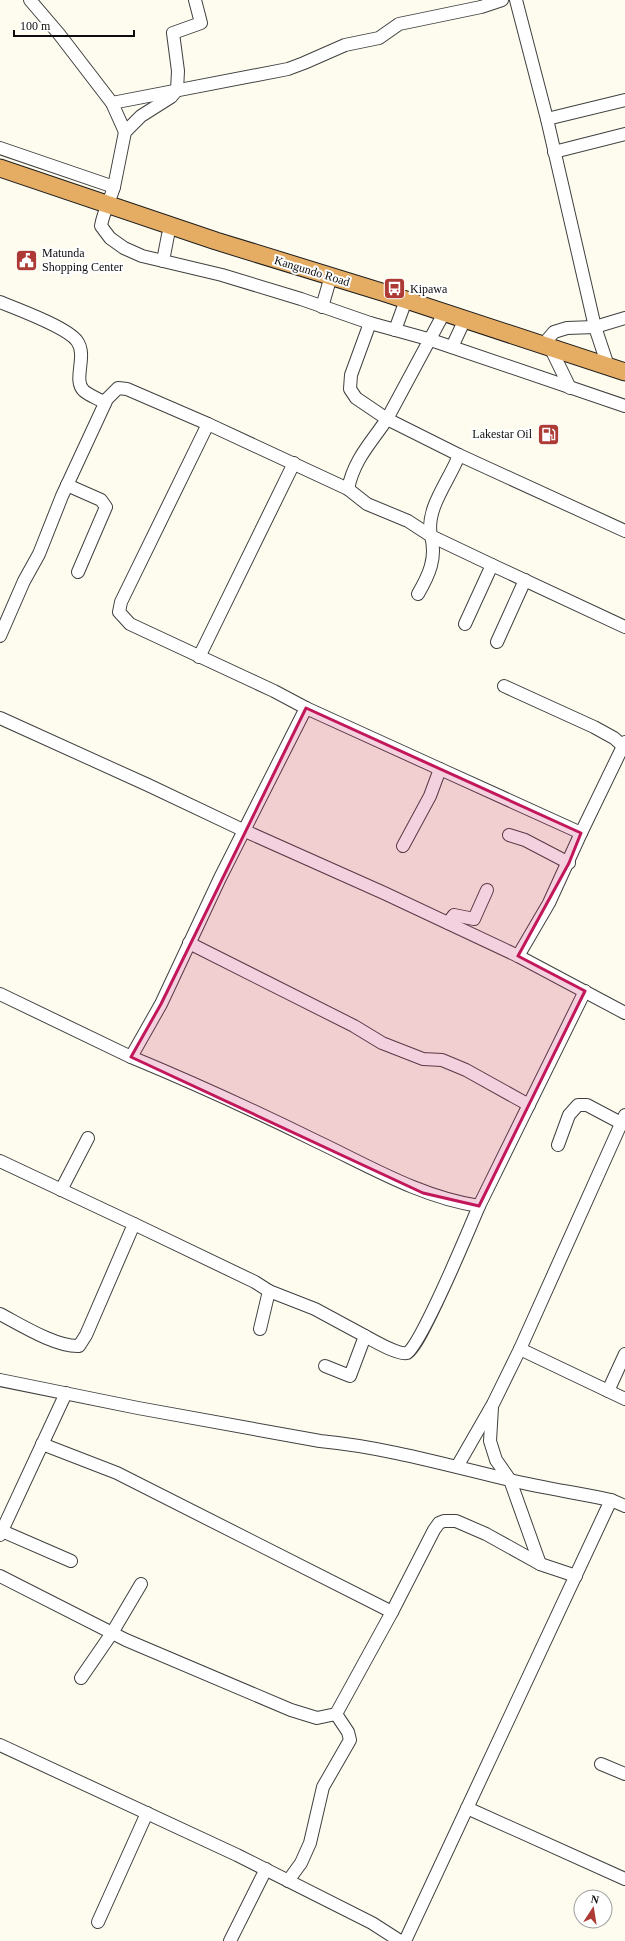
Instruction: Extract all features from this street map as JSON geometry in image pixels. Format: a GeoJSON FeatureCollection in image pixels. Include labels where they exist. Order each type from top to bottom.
{"type":"FeatureCollection","features":[{"type":"Feature","properties":{"kind":"highway","name":"Kangundo Road"},"geometry":{"type":"LineString","coordinates":[[0,168],[172,226],[406,300],[625,372]]}},
{"type":"Feature","properties":{"kind":"street"},"geometry":{"type":"LineString","coordinates":[[30,0],[112,103],[125,132]]}},
{"type":"Feature","properties":{"kind":"street"},"geometry":{"type":"LineString","coordinates":[[43,0],[50,24]]}},
{"type":"Feature","properties":{"kind":"street"},"geometry":{"type":"LineString","coordinates":[[195,0],[201,23],[173,34],[178,71],[177,90],[171,96],[141,116],[125,132],[114,187],[109,205],[102,218],[101,226],[103,231],[110,238],[133,253],[222,275],[370,323],[428,339],[625,406]]}},
{"type":"Feature","properties":{"kind":"street"},"geometry":{"type":"LineString","coordinates":[[112,103],[288,69],[345,45],[379,38],[398,24],[481,7],[502,0]]}},
{"type":"Feature","properties":{"kind":"street"},"geometry":{"type":"LineString","coordinates":[[516,0],[547,119],[595,327],[608,366]]}},
{"type":"Feature","properties":{"kind":"street"},"geometry":{"type":"LineString","coordinates":[[547,119],[625,100]]}},
{"type":"Feature","properties":{"kind":"street"},"geometry":{"type":"LineString","coordinates":[[554,152],[625,134]]}},
{"type":"Feature","properties":{"kind":"street"},"geometry":{"type":"LineString","coordinates":[[0,148],[114,187]]}},
{"type":"Feature","properties":{"kind":"street"},"geometry":{"type":"LineString","coordinates":[[163,261],[168,235],[172,226]]}},
{"type":"Feature","properties":{"kind":"street"},"geometry":{"type":"LineString","coordinates":[[322,307],[331,276]]}},
{"type":"Feature","properties":{"kind":"street"},"geometry":{"type":"LineString","coordinates":[[395,330],[406,300]]}},
{"type":"Feature","properties":{"kind":"street"},"geometry":{"type":"LineString","coordinates":[[0,302],[57,327],[76,339],[81,348],[82,359],[80,382],[83,390],[105,403]]}},
{"type":"Feature","properties":{"kind":"street"},"geometry":{"type":"LineString","coordinates":[[348,489],[351,474],[357,462],[387,419],[428,339],[444,313]]}},
{"type":"Feature","properties":{"kind":"street"},"geometry":{"type":"LineString","coordinates":[[570,388],[547,347],[554,332],[567,328],[595,327],[625,318]]}},
{"type":"Feature","properties":{"kind":"street"},"geometry":{"type":"LineString","coordinates":[[452,347],[465,320]]}},
{"type":"Feature","properties":{"kind":"street"},"geometry":{"type":"LineString","coordinates":[[370,323],[351,375],[350,389],[356,398],[387,419],[459,455],[625,531]]}},
{"type":"Feature","properties":{"kind":"street"},"geometry":{"type":"LineString","coordinates":[[0,636],[24,581],[39,554],[67,485],[105,403],[111,393],[118,388],[127,389],[294,463],[348,489],[367,504],[408,521],[431,536],[625,627]]}},
{"type":"Feature","properties":{"kind":"street"},"geometry":{"type":"LineString","coordinates":[[208,424],[121,602],[118,612],[130,624],[199,657],[274,691],[306,708],[581,833]]}},
{"type":"Feature","properties":{"kind":"street"},"geometry":{"type":"LineString","coordinates":[[418,594],[426,580],[433,558],[434,548],[429,525],[431,517],[459,455]]}},
{"type":"Feature","properties":{"kind":"street"},"geometry":{"type":"LineString","coordinates":[[199,657],[294,463]]}},
{"type":"Feature","properties":{"kind":"street"},"geometry":{"type":"LineString","coordinates":[[67,485],[101,500],[106,507],[78,572]]}},
{"type":"Feature","properties":{"kind":"street"},"geometry":{"type":"LineString","coordinates":[[465,624],[492,565]]}},
{"type":"Feature","properties":{"kind":"street"},"geometry":{"type":"LineString","coordinates":[[497,642],[525,580]]}},
{"type":"Feature","properties":{"kind":"street"},"geometry":{"type":"LineString","coordinates":[[504,686],[594,727],[624,744],[549,903],[518,956]]}},
{"type":"Feature","properties":{"kind":"street"},"geometry":{"type":"LineString","coordinates":[[131,1057],[161,1004],[189,943],[306,708]]}},
{"type":"Feature","properties":{"kind":"street"},"geometry":{"type":"LineString","coordinates":[[0,718],[518,956],[625,1013]]}},
{"type":"Feature","properties":{"kind":"street"},"geometry":{"type":"LineString","coordinates":[[403,846],[430,796],[440,769]]}},
{"type":"Feature","properties":{"kind":"street"},"geometry":{"type":"LineString","coordinates":[[509,835],[530,842],[569,862]]}},
{"type":"Feature","properties":{"kind":"street"},"geometry":{"type":"LineString","coordinates":[[448,923],[454,915],[474,919],[487,890]]}},
{"type":"Feature","properties":{"kind":"street"},"geometry":{"type":"LineString","coordinates":[[189,943],[354,1026],[382,1043],[423,1059],[442,1060],[466,1070],[529,1106]]}},
{"type":"Feature","properties":{"kind":"street"},"geometry":{"type":"LineString","coordinates":[[0,1161],[256,1282],[269,1291],[315,1309],[399,1353],[407,1353],[411,1351],[418,1343],[479,1206],[585,992]]}},
{"type":"Feature","properties":{"kind":"street"},"geometry":{"type":"LineString","coordinates":[[0,994],[131,1057],[180,1077],[302,1134],[424,1193],[443,1199],[479,1206]]}},
{"type":"Feature","properties":{"kind":"street"},"geometry":{"type":"LineString","coordinates":[[458,1466],[493,1404],[520,1349],[623,1119],[587,1105],[578,1105],[569,1115],[558,1145]]}},
{"type":"Feature","properties":{"kind":"street"},"geometry":{"type":"LineString","coordinates":[[61,1190],[88,1138]]}},
{"type":"Feature","properties":{"kind":"street"},"geometry":{"type":"LineString","coordinates":[[0,1314],[58,1342],[70,1346],[79,1346],[86,1335],[134,1224]]}},
{"type":"Feature","properties":{"kind":"street"},"geometry":{"type":"LineString","coordinates":[[260,1329],[269,1291]]}},
{"type":"Feature","properties":{"kind":"street"},"geometry":{"type":"LineString","coordinates":[[325,1366],[350,1376],[365,1336]]}},
{"type":"Feature","properties":{"kind":"street"},"geometry":{"type":"LineString","coordinates":[[520,1349],[625,1399]]}},
{"type":"Feature","properties":{"kind":"street"},"geometry":{"type":"LineString","coordinates":[[608,1391],[625,1354]]}},
{"type":"Feature","properties":{"kind":"street"},"geometry":{"type":"LineString","coordinates":[[0,1380],[320,1441],[349,1444],[458,1466],[510,1480],[611,1500],[625,1506]]}},
{"type":"Feature","properties":{"kind":"street"},"geometry":{"type":"LineString","coordinates":[[66,1393],[2,1526],[70,1561]]}},
{"type":"Feature","properties":{"kind":"street"},"geometry":{"type":"LineString","coordinates":[[493,1404],[490,1441],[496,1460],[510,1480],[540,1564]]}},
{"type":"Feature","properties":{"kind":"street"},"geometry":{"type":"LineString","coordinates":[[42,1444],[117,1473],[392,1612]]}},
{"type":"Feature","properties":{"kind":"street"},"geometry":{"type":"LineString","coordinates":[[405,1941],[611,1500]]}},
{"type":"Feature","properties":{"kind":"street"},"geometry":{"type":"LineString","coordinates":[[0,1576],[112,1633],[291,1710],[317,1718],[336,1714],[439,1523],[444,1521],[456,1521],[486,1534],[540,1564],[576,1576]]}},
{"type":"Feature","properties":{"kind":"street"},"geometry":{"type":"LineString","coordinates":[[81,1678],[112,1633],[141,1584]]}},
{"type":"Feature","properties":{"kind":"street"},"geometry":{"type":"LineString","coordinates":[[288,1880],[302,1863],[310,1843],[323,1787],[350,1740],[348,1732],[336,1714]]}},
{"type":"Feature","properties":{"kind":"street"},"geometry":{"type":"LineString","coordinates":[[0,1745],[266,1869],[372,1923],[400,1941]]}},
{"type":"Feature","properties":{"kind":"street"},"geometry":{"type":"LineString","coordinates":[[601,1764],[625,1774]]}},
{"type":"Feature","properties":{"kind":"street"},"geometry":{"type":"LineString","coordinates":[[467,1808],[625,1879]]}},
{"type":"Feature","properties":{"kind":"street"},"geometry":{"type":"LineString","coordinates":[[98,1922],[147,1813]]}},
{"type":"Feature","properties":{"kind":"street"},"geometry":{"type":"LineString","coordinates":[[230,1941],[266,1869]]}},
{"type":"Feature","properties":{"kind":"highlighted area"},"geometry":{"type":"Polygon","coordinates":[[[306,708],[581,833],[569,863],[518,956],[585,991],[479,1206],[423,1193],[131,1057],[161,1004],[306,708]]]}},
{"type":"Feature","properties":{"kind":"place","name":"Matunda Shopping Center"},"geometry":{"type":"Point","coordinates":[27,260]}},
{"type":"Feature","properties":{"kind":"place","name":"Kipawa"},"geometry":{"type":"Point","coordinates":[395,289]}},
{"type":"Feature","properties":{"kind":"place","name":"Lakestar Oil"},"geometry":{"type":"Point","coordinates":[548,434]}}]}
